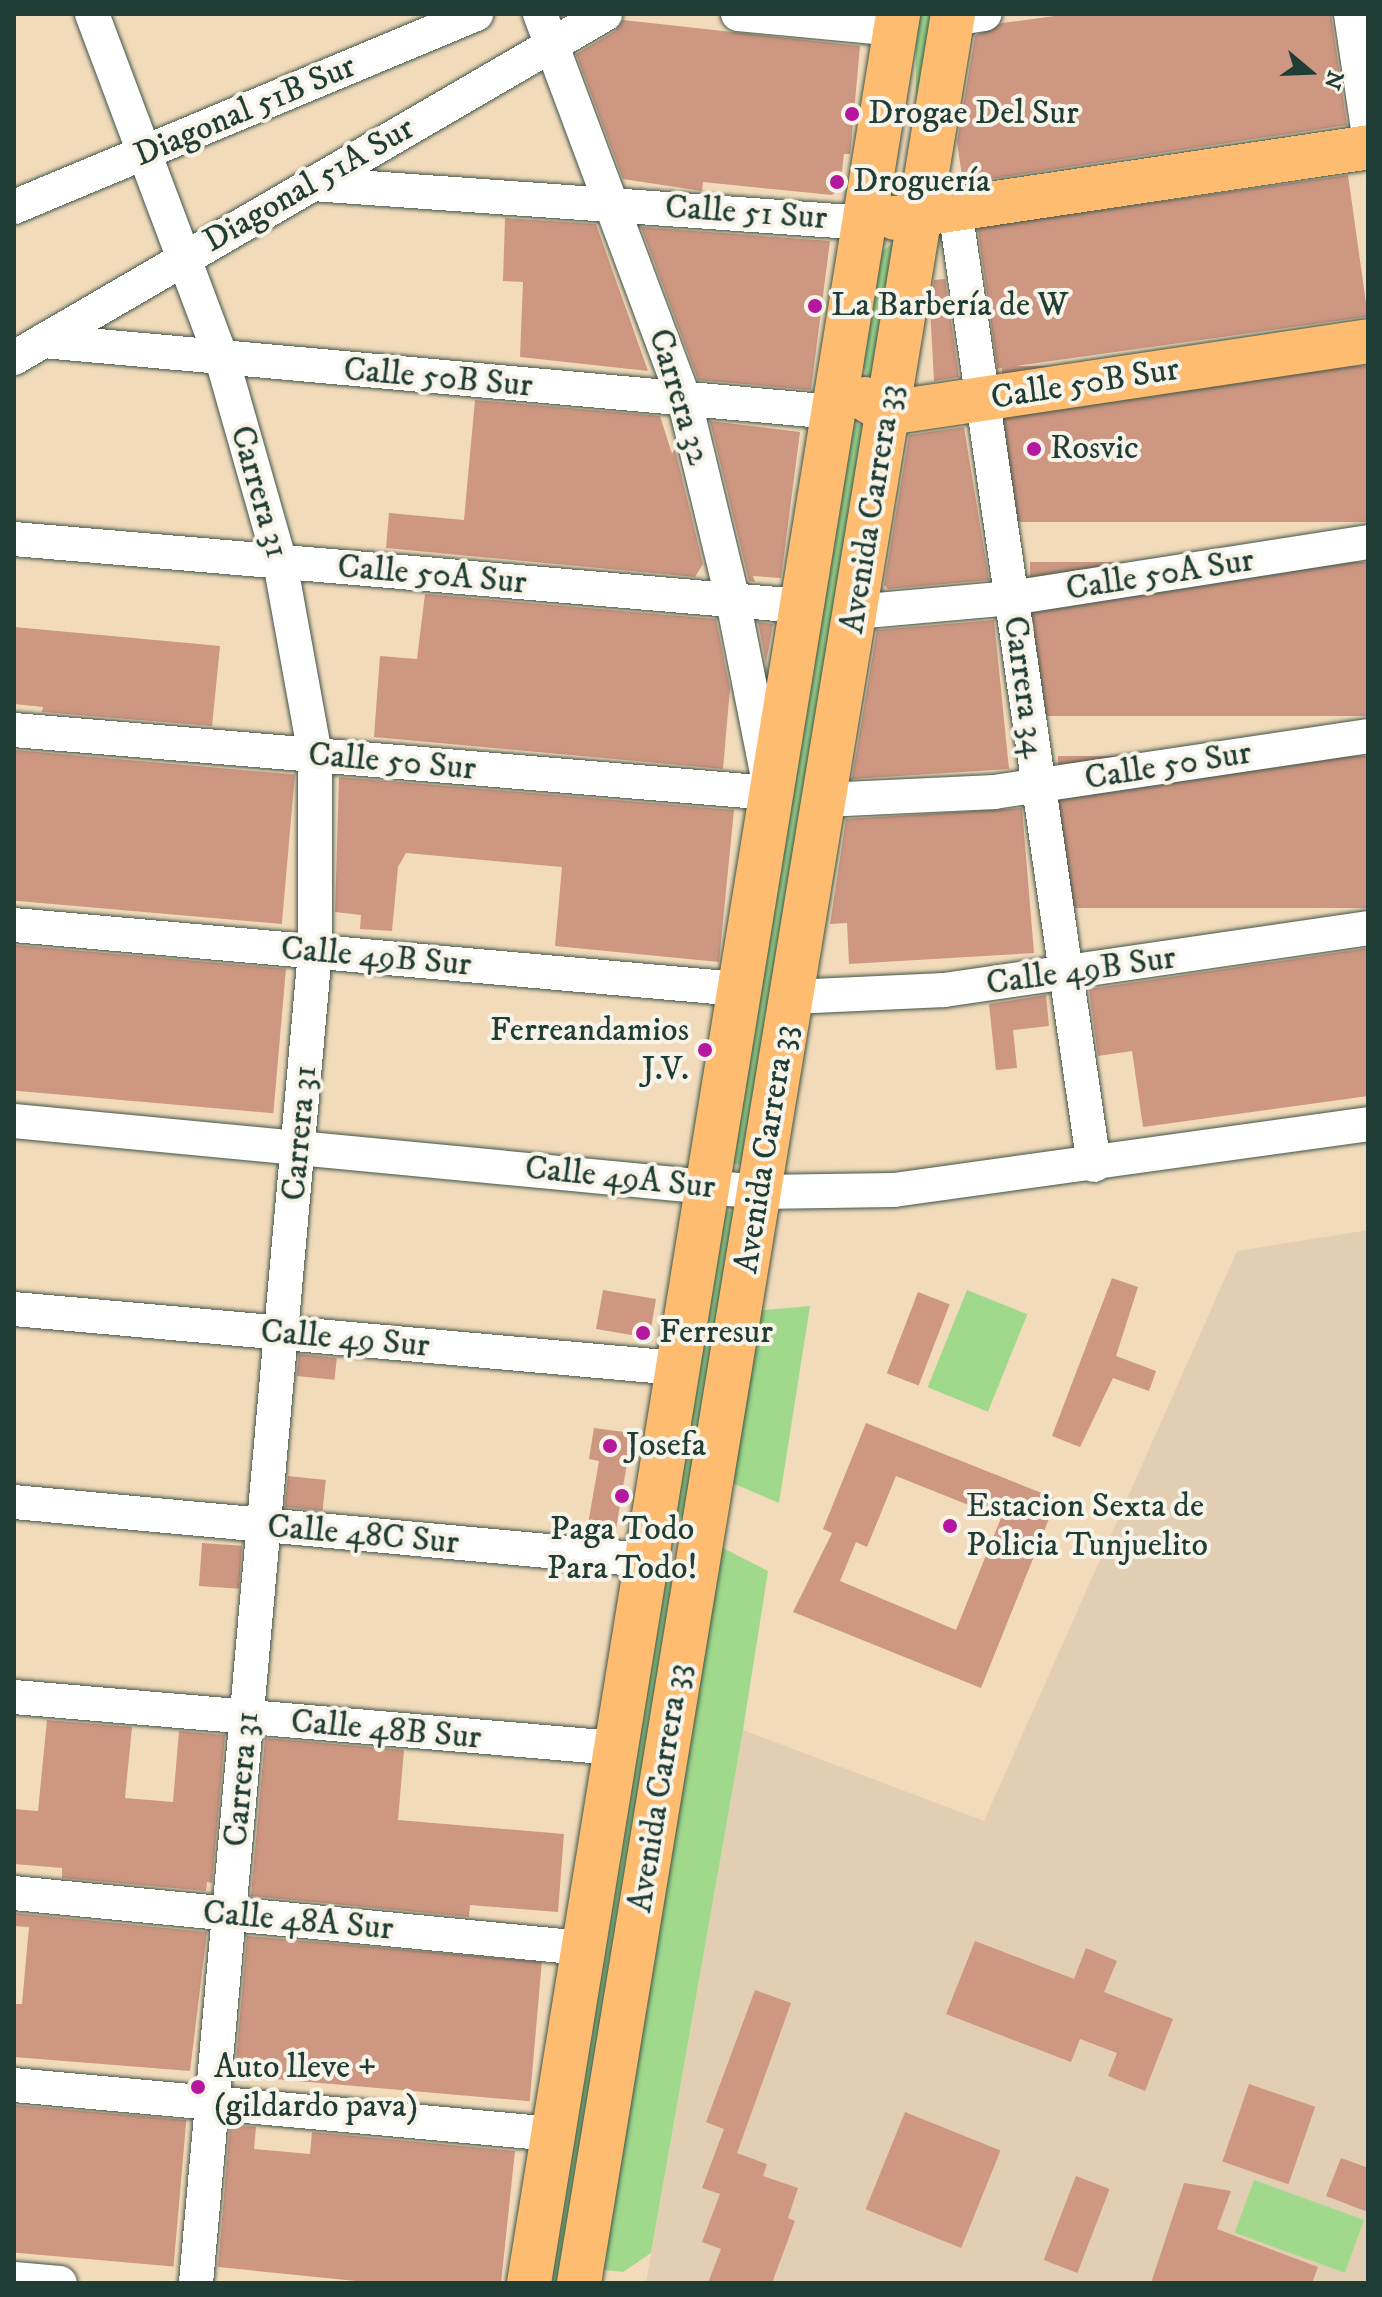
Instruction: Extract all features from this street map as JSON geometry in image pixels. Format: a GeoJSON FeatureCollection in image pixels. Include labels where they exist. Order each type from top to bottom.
{"type":"FeatureCollection","features":[{"type":"Feature","properties":{"kind":"main road","name":"Avenida Carrera 33"},"geometry":{"type":"LineString","coordinates":[[579,2283],[888,413],[938,212],[964,16]]}},
{"type":"Feature","properties":{"kind":"main road","name":"Avenida Carrera 33"},"geometry":{"type":"LineString","coordinates":[[529,2283],[897,22]]}},
{"type":"Feature","properties":{"kind":"main road","name":"Calle 51 Sur"},"geometry":{"type":"LineString","coordinates":[[865,223],[1368,147]]}},
{"type":"Feature","properties":{"kind":"main road","name":"Calle 50B Sur"},"geometry":{"type":"LineString","coordinates":[[888,413],[1368,341]]}},
{"type":"Feature","properties":{"kind":"main road"},"geometry":{"type":"LineString","coordinates":[[845,344],[858,390],[888,413]]}},
{"type":"Feature","properties":{"kind":"main road"},"geometry":{"type":"LineString","coordinates":[[645,1560],[703,1527]]}},
{"type":"Feature","properties":{"kind":"street","name":"Carrera 31"},"geometry":{"type":"LineString","coordinates":[[92,14],[222,359],[280,562],[315,755],[315,952],[300,1146],[196,2283]]}},
{"type":"Feature","properties":{"kind":"street","name":"Diagonal 51B Sur"},"geometry":{"type":"LineString","coordinates":[[14,207],[476,14]]}},
{"type":"Feature","properties":{"kind":"street","name":"Diagonal 51A Sur"},"geometry":{"type":"LineString","coordinates":[[14,358],[312,184],[546,30],[605,14]]}},
{"type":"Feature","properties":{"kind":"street"},"geometry":{"type":"LineString","coordinates":[[738,14],[897,22]]}},
{"type":"Feature","properties":{"kind":"street"},"geometry":{"type":"LineString","coordinates":[[1351,14],[1368,129]]}},
{"type":"Feature","properties":{"kind":"street","name":"Carrera 32"},"geometry":{"type":"LineString","coordinates":[[546,30],[614,203],[684,399],[733,601],[771,793]]}},
{"type":"Feature","properties":{"kind":"street","name":"Calle 51 Sur"},"geometry":{"type":"LineString","coordinates":[[312,184],[865,223]]}},
{"type":"Feature","properties":{"kind":"street","name":"Carrera 34"},"geometry":{"type":"LineString","coordinates":[[938,212],[982,399],[1094,1165]]}},
{"type":"Feature","properties":{"kind":"street","name":"Calle 50B Sur"},"geometry":{"type":"LineString","coordinates":[[43,341],[834,412]]}},
{"type":"Feature","properties":{"kind":"street","name":"Calle 50A Sur"},"geometry":{"type":"LineString","coordinates":[[14,539],[801,606]]}},
{"type":"Feature","properties":{"kind":"street","name":"Calle 50A Sur"},"geometry":{"type":"LineString","coordinates":[[855,612],[1011,598],[1368,542]]}},
{"type":"Feature","properties":{"kind":"street","name":"Calle 50 Sur"},"geometry":{"type":"LineString","coordinates":[[14,730],[771,793]]}},
{"type":"Feature","properties":{"kind":"street","name":"Calle 50 Sur"},"geometry":{"type":"LineString","coordinates":[[824,800],[1038,785],[1368,736]]}},
{"type":"Feature","properties":{"kind":"street","name":"Calle 49B Sur"},"geometry":{"type":"LineString","coordinates":[[14,925],[738,989]]}},
{"type":"Feature","properties":{"kind":"street","name":"Calle 49B Sur"},"geometry":{"type":"LineString","coordinates":[[792,997],[944,990],[1368,928]]}},
{"type":"Feature","properties":{"kind":"street","name":"Calle 49A Sur"},"geometry":{"type":"LineString","coordinates":[[14,1121],[759,1192],[894,1190],[1094,1165],[1368,1124]]}},
{"type":"Feature","properties":{"kind":"street","name":"Calle 49 Sur"},"geometry":{"type":"LineString","coordinates":[[14,1309],[676,1368]]}},
{"type":"Feature","properties":{"kind":"street","name":"Calle 48C Sur"},"geometry":{"type":"LineString","coordinates":[[14,1502],[645,1560]]}},
{"type":"Feature","properties":{"kind":"street","name":"Calle 48B Sur"},"geometry":{"type":"LineString","coordinates":[[14,1697],[615,1748]]}},
{"type":"Feature","properties":{"kind":"street","name":"Calle 48A Sur"},"geometry":{"type":"LineString","coordinates":[[14,1893],[583,1948]]}},
{"type":"Feature","properties":{"kind":"street"},"geometry":{"type":"LineString","coordinates":[[14,2085],[553,2134]]}},
{"type":"Feature","properties":{"kind":"street"},"geometry":{"type":"LineString","coordinates":[[14,2279],[60,2283]]}},
{"type":"Feature","properties":{"kind":"shaded area"},"geometry":{"type":"Polygon","coordinates":[[[1368,1230],[1368,2283],[646,2283],[743,1730],[984,1821],[1237,1251],[1368,1230]]]}},
{"type":"Feature","properties":{"kind":"green space"},"geometry":{"type":"Polygon","coordinates":[[[916,14],[942,14],[942,194],[916,194],[916,14]]]}},
{"type":"Feature","properties":{"kind":"green space"},"geometry":{"type":"Polygon","coordinates":[[[900,238],[878,390],[860,363],[874,257],[900,238]]]}},
{"type":"Feature","properties":{"kind":"green space"},"geometry":{"type":"Polygon","coordinates":[[[847,423],[872,427],[755,1167],[730,1163],[847,423]]]}},
{"type":"Feature","properties":{"kind":"green space"},"geometry":{"type":"Polygon","coordinates":[[[711,1210],[740,1212],[690,1513],[662,1525],[711,1210]]]}},
{"type":"Feature","properties":{"kind":"green space"},"geometry":{"type":"Polygon","coordinates":[[[967,1290],[1027,1314],[988,1412],[928,1387],[967,1290]]]}},
{"type":"Feature","properties":{"kind":"green space"},"geometry":{"type":"Polygon","coordinates":[[[810,1306],[779,1503],[725,1480],[752,1311],[810,1306]]]}},
{"type":"Feature","properties":{"kind":"green space"},"geometry":{"type":"Polygon","coordinates":[[[715,1544],[768,1571],[743,1730],[651,2253],[623,2272],[597,2269],[715,1544]]]}},
{"type":"Feature","properties":{"kind":"green space"},"geometry":{"type":"Polygon","coordinates":[[[680,1568],[567,2283],[546,2283],[652,1575],[680,1568]]]}},
{"type":"Feature","properties":{"kind":"green space"},"geometry":{"type":"Polygon","coordinates":[[[1254,2180],[1364,2220],[1345,2273],[1235,2233],[1254,2180]]]}},
{"type":"Feature","properties":{"kind":"building"},"geometry":{"type":"Polygon","coordinates":[[[1070,14],[1331,14],[1347,125],[963,183],[957,142],[975,36],[1002,23],[1070,14]]]}},
{"type":"Feature","properties":{"kind":"building"},"geometry":{"type":"Polygon","coordinates":[[[623,20],[860,46],[850,154],[844,154],[840,189],[832,195],[703,182],[702,191],[623,179],[576,54],[615,31],[623,20]]]}},
{"type":"Feature","properties":{"kind":"building"},"geometry":{"type":"Polygon","coordinates":[[[1348,175],[1368,317],[998,369],[978,227],[1348,175]]]}},
{"type":"Feature","properties":{"kind":"building"},"geometry":{"type":"Polygon","coordinates":[[[505,218],[596,224],[648,371],[520,357],[523,282],[503,281],[505,218]]]}},
{"type":"Feature","properties":{"kind":"building"},"geometry":{"type":"Polygon","coordinates":[[[641,227],[830,241],[811,390],[698,380],[641,227]]]}},
{"type":"Feature","properties":{"kind":"building"},"geometry":{"type":"Polygon","coordinates":[[[945,279],[959,377],[934,381],[930,307],[934,280],[945,279]]]}},
{"type":"Feature","properties":{"kind":"building"},"geometry":{"type":"Polygon","coordinates":[[[1002,366],[1368,366],[1368,522],[1002,522],[1002,366]]]}},
{"type":"Feature","properties":{"kind":"building"},"geometry":{"type":"Polygon","coordinates":[[[475,400],[660,416],[672,454],[675,449],[703,564],[695,577],[386,548],[389,513],[464,520],[475,400]]]}},
{"type":"Feature","properties":{"kind":"building"},"geometry":{"type":"Polygon","coordinates":[[[710,421],[800,432],[781,578],[753,576],[755,582],[749,581],[710,421]]]}},
{"type":"Feature","properties":{"kind":"building"},"geometry":{"type":"Polygon","coordinates":[[[964,427],[989,580],[888,589],[884,585],[909,435],[964,427]]]}},
{"type":"Feature","properties":{"kind":"building"},"geometry":{"type":"Polygon","coordinates":[[[1030,562],[1368,562],[1368,716],[1030,716],[1030,562]]]}},
{"type":"Feature","properties":{"kind":"building"},"geometry":{"type":"Polygon","coordinates":[[[425,594],[716,619],[730,689],[723,769],[374,737],[380,656],[417,659],[425,594]]]}},
{"type":"Feature","properties":{"kind":"building"},"geometry":{"type":"Polygon","coordinates":[[[994,620],[1009,769],[852,779],[877,630],[994,620]]]}},
{"type":"Feature","properties":{"kind":"building"},"geometry":{"type":"Polygon","coordinates":[[[758,622],[773,624],[766,663],[758,622]]]}},
{"type":"Feature","properties":{"kind":"building"},"geometry":{"type":"Polygon","coordinates":[[[14,627],[220,646],[212,726],[42,712],[43,707],[14,704],[14,627]]]}},
{"type":"Feature","properties":{"kind":"building"},"geometry":{"type":"Polygon","coordinates":[[[14,750],[295,775],[282,924],[14,901],[14,750]]]}},
{"type":"Feature","properties":{"kind":"building"},"geometry":{"type":"Polygon","coordinates":[[[1058,756],[1368,756],[1368,908],[1058,908],[1058,756]]]}},
{"type":"Feature","properties":{"kind":"building"},"geometry":{"type":"Polygon","coordinates":[[[339,777],[734,810],[719,962],[555,946],[562,867],[406,853],[398,867],[392,931],[360,929],[361,915],[335,912],[339,777]]]}},
{"type":"Feature","properties":{"kind":"building"},"geometry":{"type":"Polygon","coordinates":[[[1022,808],[1034,953],[849,964],[847,923],[830,924],[846,819],[1022,808]]]}},
{"type":"Feature","properties":{"kind":"building"},"geometry":{"type":"Polygon","coordinates":[[[14,945],[286,969],[273,1113],[14,1091],[14,945]]]}},
{"type":"Feature","properties":{"kind":"building"},"geometry":{"type":"Polygon","coordinates":[[[1368,948],[1368,1096],[1143,1127],[1132,1051],[1098,1056],[1089,989],[1368,948]]]}},
{"type":"Feature","properties":{"kind":"building"},"geometry":{"type":"Polygon","coordinates":[[[1046,995],[1049,1026],[1013,1030],[1017,1068],[996,1070],[989,1004],[1046,995]]]}},
{"type":"Feature","properties":{"kind":"building"},"geometry":{"type":"Polygon","coordinates":[[[1112,1278],[1138,1287],[1116,1356],[1156,1371],[1149,1391],[1113,1378],[1080,1447],[1052,1436],[1112,1278]]]}},
{"type":"Feature","properties":{"kind":"building"},"geometry":{"type":"Polygon","coordinates":[[[603,1290],[656,1299],[651,1328],[638,1336],[596,1329],[603,1290]]]}},
{"type":"Feature","properties":{"kind":"building"},"geometry":{"type":"Polygon","coordinates":[[[918,1292],[950,1304],[919,1385],[887,1373],[918,1292]]]}},
{"type":"Feature","properties":{"kind":"building"},"geometry":{"type":"Polygon","coordinates":[[[299,1354],[337,1358],[334,1380],[297,1376],[299,1354]]]}},
{"type":"Feature","properties":{"kind":"building"},"geometry":{"type":"Polygon","coordinates":[[[866,1423],[1057,1499],[981,1688],[793,1612],[832,1533],[823,1529],[866,1423]],[[896,1476],[867,1547],[856,1542],[840,1581],[956,1630],[1001,1518],[896,1476]]]}},
{"type":"Feature","properties":{"kind":"building"},"geometry":{"type":"Polygon","coordinates":[[[594,1428],[632,1433],[616,1529],[588,1524],[599,1461],[589,1459],[594,1428]]]}},
{"type":"Feature","properties":{"kind":"building"},"geometry":{"type":"Polygon","coordinates":[[[288,1476],[326,1480],[323,1511],[285,1507],[288,1476]]]}},
{"type":"Feature","properties":{"kind":"building"},"geometry":{"type":"Polygon","coordinates":[[[202,1543],[242,1546],[239,1589],[199,1586],[202,1543]]]}},
{"type":"Feature","properties":{"kind":"building"},"geometry":{"type":"Polygon","coordinates":[[[47,1720],[132,1727],[125,1798],[173,1802],[179,1731],[225,1735],[212,1883],[207,1882],[206,1891],[62,1878],[62,1868],[14,1864],[14,1809],[38,1811],[47,1720]]]}},
{"type":"Feature","properties":{"kind":"building"},"geometry":{"type":"Polygon","coordinates":[[[265,1738],[404,1750],[398,1820],[564,1834],[558,1912],[470,1905],[469,1917],[251,1896],[265,1738]]]}},
{"type":"Feature","properties":{"kind":"building"},"geometry":{"type":"Polygon","coordinates":[[[14,1913],[207,1932],[190,2071],[14,2057],[14,2004],[22,2004],[29,1927],[14,1926],[14,1913]]]}},
{"type":"Feature","properties":{"kind":"building"},"geometry":{"type":"Polygon","coordinates":[[[247,1936],[542,1962],[530,2101],[235,2075],[247,1936]]]}},
{"type":"Feature","properties":{"kind":"building"},"geometry":{"type":"Polygon","coordinates":[[[975,1941],[1074,1979],[1086,1948],[1117,1961],[1104,1992],[1173,2019],[1145,2091],[1108,2076],[1117,2053],[1080,2039],[1071,2062],[946,2014],[975,1941]]]}},
{"type":"Feature","properties":{"kind":"building"},"geometry":{"type":"Polygon","coordinates":[[[755,1990],[791,2003],[737,2153],[767,2164],[763,2176],[798,2188],[788,2218],[795,2221],[772,2283],[708,2283],[721,2249],[702,2242],[720,2194],[702,2188],[724,2129],[706,2122],[755,1990]]]}},
{"type":"Feature","properties":{"kind":"building"},"geometry":{"type":"Polygon","coordinates":[[[1249,2084],[1315,2107],[1288,2184],[1222,2162],[1249,2084]]]}},
{"type":"Feature","properties":{"kind":"building"},"geometry":{"type":"Polygon","coordinates":[[[14,2105],[186,2120],[174,2267],[14,2253],[14,2105]]]}},
{"type":"Feature","properties":{"kind":"building"},"geometry":{"type":"Polygon","coordinates":[[[905,2112],[1000,2151],[961,2248],[866,2209],[905,2112]]]}},
{"type":"Feature","properties":{"kind":"building"},"geometry":{"type":"Polygon","coordinates":[[[230,2125],[256,2127],[254,2149],[310,2154],[312,2132],[515,2151],[501,2283],[376,2283],[218,2267],[230,2125]]]}},
{"type":"Feature","properties":{"kind":"building"},"geometry":{"type":"Polygon","coordinates":[[[1341,2158],[1368,2168],[1368,2212],[1326,2196],[1341,2158]]]}},
{"type":"Feature","properties":{"kind":"building"},"geometry":{"type":"Polygon","coordinates":[[[1076,2176],[1110,2189],[1077,2273],[1044,2260],[1076,2176]]]}},
{"type":"Feature","properties":{"kind":"building"},"geometry":{"type":"Polygon","coordinates":[[[1184,2183],[1231,2191],[1217,2229],[1318,2267],[1312,2283],[1151,2283],[1184,2183]]]}},
{"type":"Feature","properties":{"kind":"place","name":"Drogae Del Sur"},"geometry":{"type":"Point","coordinates":[852,114]}},
{"type":"Feature","properties":{"kind":"place","name":"Droguería"},"geometry":{"type":"Point","coordinates":[837,182]}},
{"type":"Feature","properties":{"kind":"place","name":"La Barbería de W"},"geometry":{"type":"Point","coordinates":[815,306]}},
{"type":"Feature","properties":{"kind":"place","name":"Rosvic"},"geometry":{"type":"Point","coordinates":[1034,449]}},
{"type":"Feature","properties":{"kind":"place","name":"Ferreandamios J.V."},"geometry":{"type":"Point","coordinates":[705,1050]}},
{"type":"Feature","properties":{"kind":"place","name":"Ferresur"},"geometry":{"type":"Point","coordinates":[643,1333]}},
{"type":"Feature","properties":{"kind":"place","name":"Josefa"},"geometry":{"type":"Point","coordinates":[610,1446]}},
{"type":"Feature","properties":{"kind":"place","name":"Paga Todo Para Todo!"},"geometry":{"type":"Point","coordinates":[622,1496]}},
{"type":"Feature","properties":{"kind":"place","name":"Estacion Sexta de Policia Tunjuelito"},"geometry":{"type":"Point","coordinates":[950,1526]}},
{"type":"Feature","properties":{"kind":"place","name":"Auto lleve + (gildardo pava)"},"geometry":{"type":"Point","coordinates":[198,2087]}}]}
